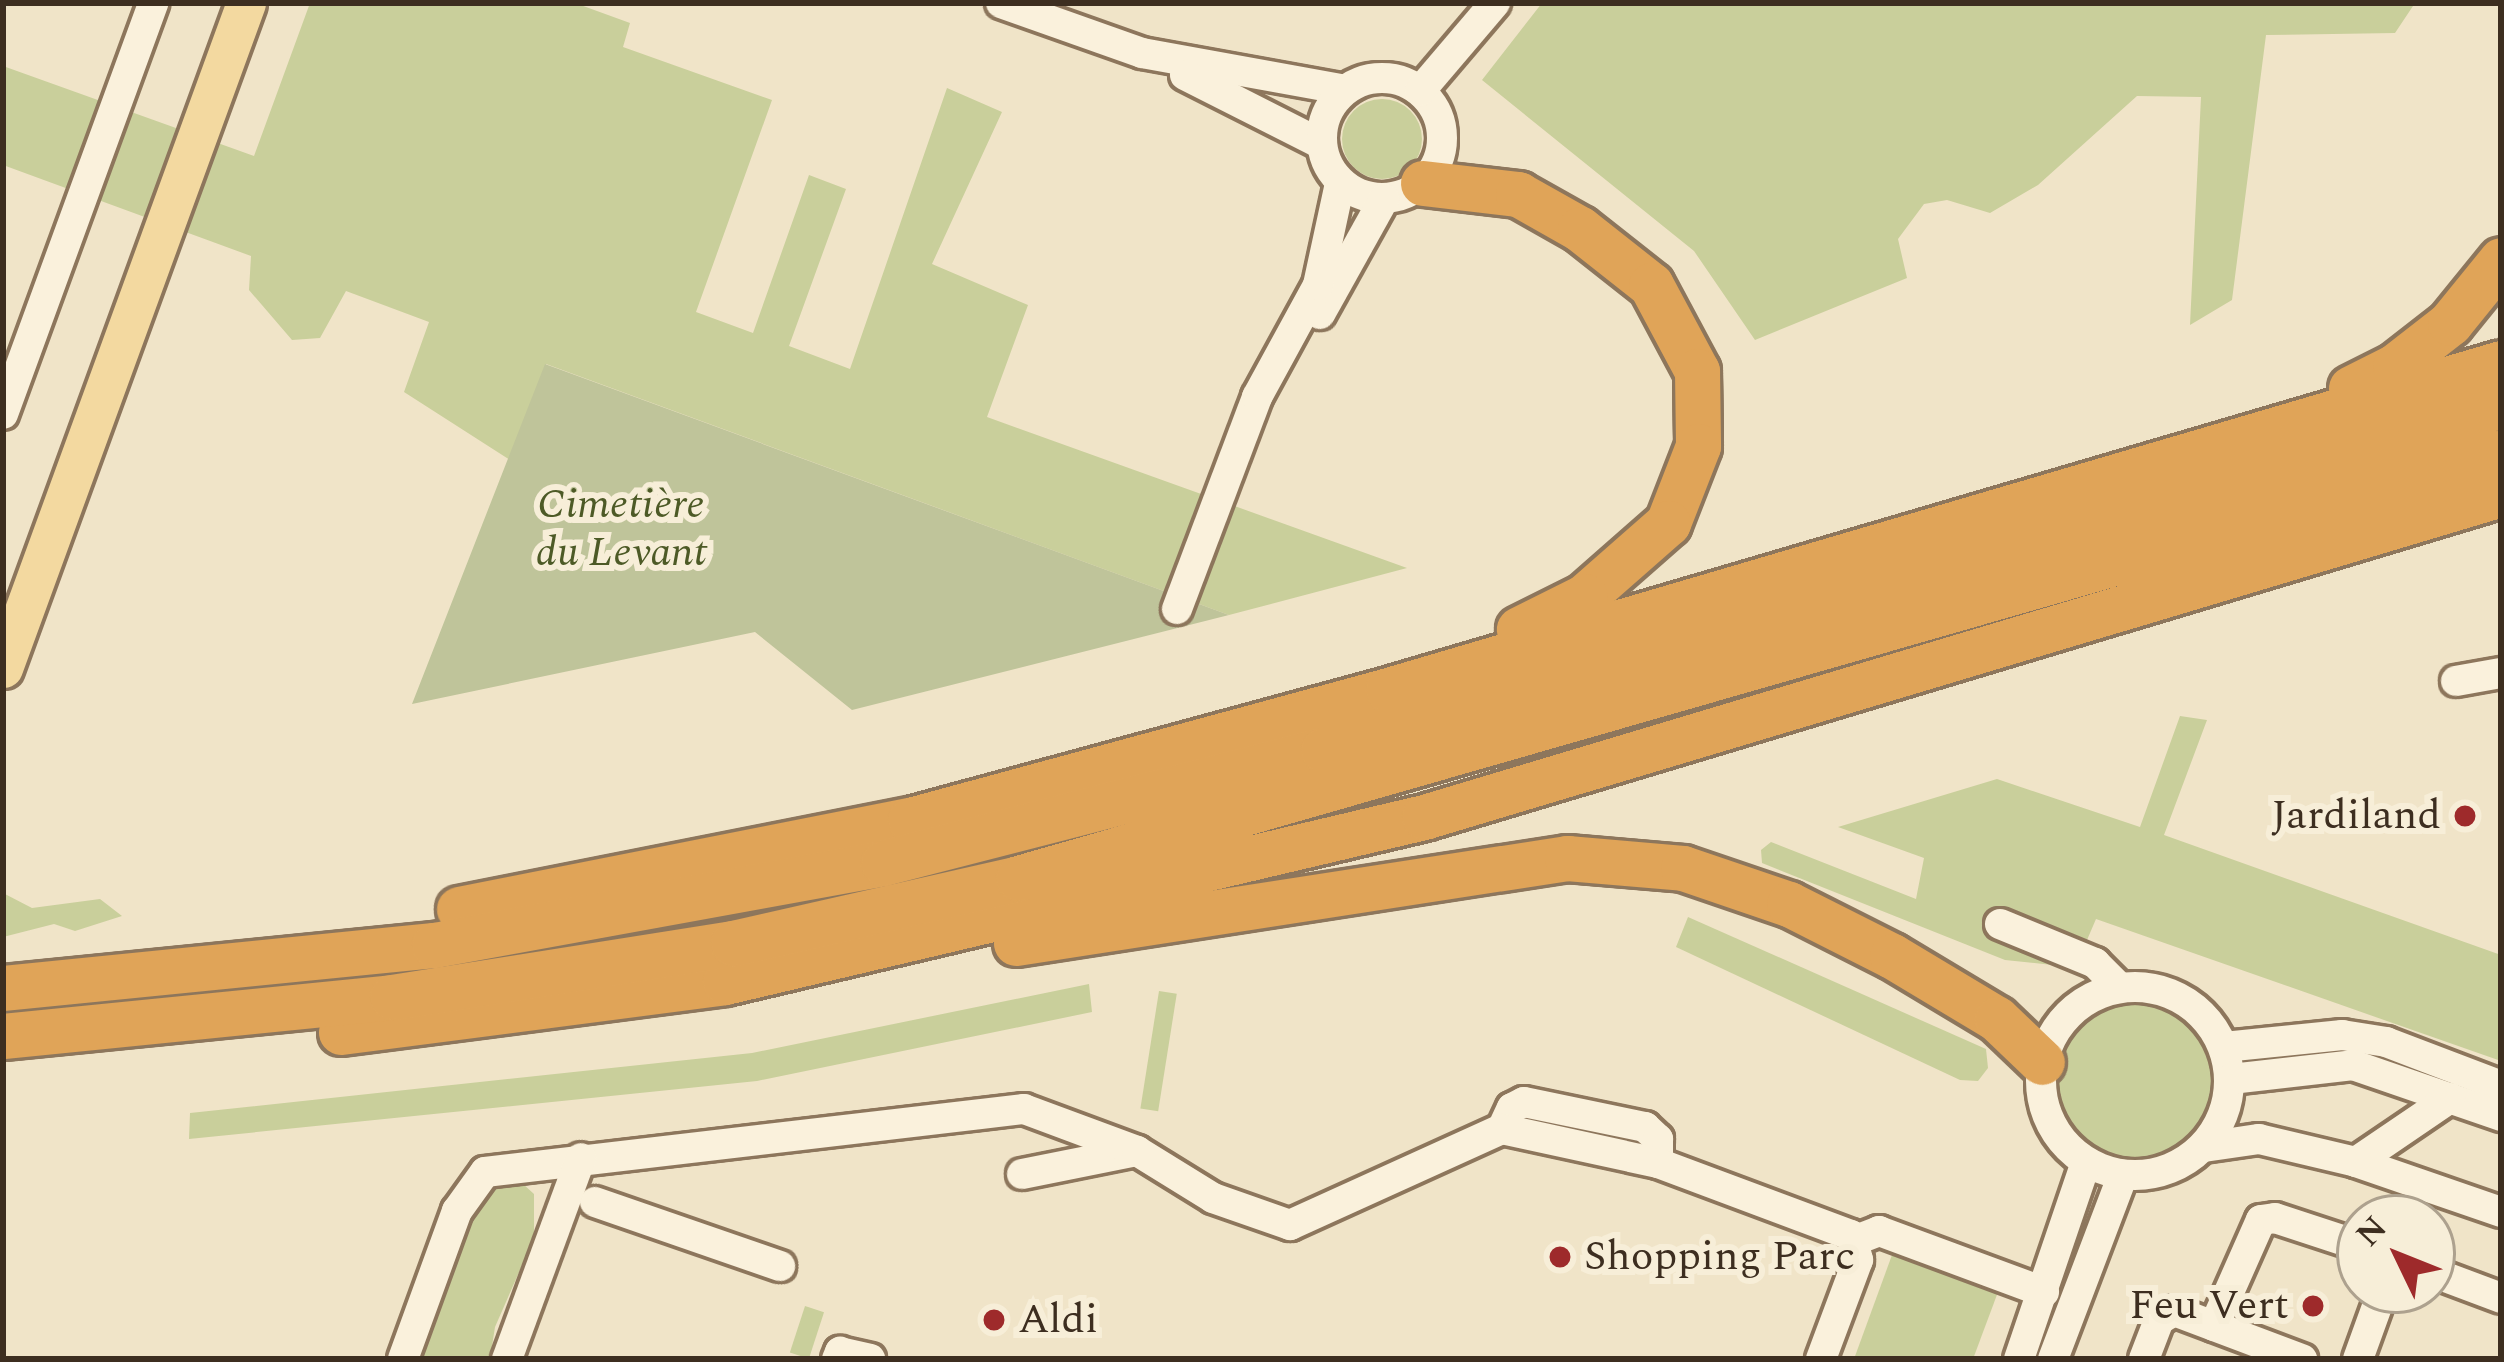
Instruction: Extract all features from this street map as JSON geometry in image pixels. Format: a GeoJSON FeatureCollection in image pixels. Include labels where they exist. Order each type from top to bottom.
{"type":"FeatureCollection","features":[{"type":"Feature","properties":{"kind":"highway"},"geometry":{"type":"LineString","coordinates":[[1388,690],[1418,667],[1538,622],[1630,563],[1667,523],[1685,487],[1701,402],[1678,322],[1621,257],[1518,194],[1403,191]]}},
{"type":"Feature","properties":{"kind":"highway"},"geometry":{"type":"LineString","coordinates":[[2251,437],[2395,366],[2450,323],[2501,260]]}},
{"type":"Feature","properties":{"kind":"highway"},"geometry":{"type":"LineString","coordinates":[[123,981],[200,952],[910,820],[1388,690],[2501,363]]}},
{"type":"Feature","properties":{"kind":"highway"},"geometry":{"type":"LineString","coordinates":[[3,988],[123,981],[434,945],[884,863],[1323,750],[2501,405]]}},
{"type":"Feature","properties":{"kind":"highway"},"geometry":{"type":"LineString","coordinates":[[3,1036],[392,997],[733,943],[1018,878],[2501,452]]}},
{"type":"Feature","properties":{"kind":"highway"},"geometry":{"type":"LineString","coordinates":[[3,1058],[406,1027],[724,982],[859,953],[1424,817],[2501,494]]}},
{"type":"Feature","properties":{"kind":"highway"},"geometry":{"type":"LineString","coordinates":[[2310,549],[2372,547],[2501,521]]}},
{"type":"Feature","properties":{"kind":"highway"},"geometry":{"type":"LineString","coordinates":[[859,953],[917,958],[1567,858],[1622,861],[1683,868],[1789,904],[1997,1019],[2042,1062]]}},
{"type":"Feature","properties":{"kind":"main road"},"geometry":{"type":"LineString","coordinates":[[3,668],[246,3]]}},
{"type":"Feature","properties":{"kind":"street"},"geometry":{"type":"LineString","coordinates":[[3,414],[153,3]]}},
{"type":"Feature","properties":{"kind":"street"},"geometry":{"type":"LineString","coordinates":[[1001,3],[1142,53],[1322,143]]}},
{"type":"Feature","properties":{"kind":"street"},"geometry":{"type":"LineString","coordinates":[[1420,91],[1495,3]]}},
{"type":"Feature","properties":{"kind":"street"},"geometry":{"type":"LineString","coordinates":[[1142,53],[1345,90],[1383,77],[1420,91],[1442,126],[1436,167],[1403,191],[1332,296],[1293,337]]}},
{"type":"Feature","properties":{"kind":"street"},"geometry":{"type":"LineString","coordinates":[[1178,610],[1257,398],[1318,285],[1340,182],[1322,143],[1323,124],[1345,90]]}},
{"type":"Feature","properties":{"kind":"street"},"geometry":{"type":"LineString","coordinates":[[1340,182],[1403,191]]}},
{"type":"Feature","properties":{"kind":"street"},"geometry":{"type":"LineString","coordinates":[[2456,681],[2501,674]]}},
{"type":"Feature","properties":{"kind":"street"},"geometry":{"type":"LineString","coordinates":[[2000,924],[2095,963],[2119,987],[2182,998],[2224,1047],[2230,1079],[2224,1116],[2204,1147]]}},
{"type":"Feature","properties":{"kind":"street"},"geometry":{"type":"LineString","coordinates":[[2119,987],[2069,1013],[2042,1062],[2048,1119],[2086,1162],[2123,1175],[2152,1175],[2204,1147],[2259,1139],[2356,1162],[2501,1212]]}},
{"type":"Feature","properties":{"kind":"street"},"geometry":{"type":"LineString","coordinates":[[2224,1047],[2342,1035],[2386,1042],[2501,1086]]}},
{"type":"Feature","properties":{"kind":"street"},"geometry":{"type":"LineString","coordinates":[[2230,1079],[2353,1065],[2501,1116]]}},
{"type":"Feature","properties":{"kind":"street"},"geometry":{"type":"LineString","coordinates":[[2356,1162],[2450,1098]]}},
{"type":"Feature","properties":{"kind":"street"},"geometry":{"type":"LineString","coordinates":[[403,1359],[473,1179],[497,1167],[1024,1109],[1137,1150],[1213,1198],[1290,1225],[1502,1129],[1658,1163],[1840,1226],[1856,1240],[1858,1260],[1822,1359]]}},
{"type":"Feature","properties":{"kind":"street"},"geometry":{"type":"LineString","coordinates":[[1022,1174],[1137,1150]]}},
{"type":"Feature","properties":{"kind":"street"},"geometry":{"type":"LineString","coordinates":[[507,1359],[581,1158]]}},
{"type":"Feature","properties":{"kind":"street"},"geometry":{"type":"LineString","coordinates":[[2020,1359],[2086,1162]]}},
{"type":"Feature","properties":{"kind":"street"},"geometry":{"type":"LineString","coordinates":[[2054,1359],[2123,1175]]}},
{"type":"Feature","properties":{"kind":"street"},"geometry":{"type":"LineString","coordinates":[[595,1202],[779,1266]]}},
{"type":"Feature","properties":{"kind":"street"},"geometry":{"type":"LineString","coordinates":[[2214,1326],[2261,1220],[2276,1218],[2336,1238]]}},
{"type":"Feature","properties":{"kind":"street"},"geometry":{"type":"LineString","coordinates":[[1856,1240],[1879,1231],[2044,1292]]}},
{"type":"Feature","properties":{"kind":"street"},"geometry":{"type":"LineString","coordinates":[[2456,1281],[2501,1298]]}},
{"type":"Feature","properties":{"kind":"street"},"geometry":{"type":"LineString","coordinates":[[2144,1359],[2159,1320],[2174,1311],[2302,1359]]}},
{"type":"Feature","properties":{"kind":"street"},"geometry":{"type":"LineString","coordinates":[[2358,1359],[2374,1314]]}},
{"type":"Feature","properties":{"kind":"street"},"geometry":{"type":"LineString","coordinates":[[837,1359],[840,1352],[870,1359]]}},
{"type":"Feature","properties":{"kind":"green space"},"geometry":{"type":"Polygon","coordinates":[[[310,3],[575,3],[630,23],[623,47],[772,100],[696,312],[753,333],[809,175],[846,189],[789,346],[850,369],[947,88],[1002,112],[932,264],[1028,305],[987,417],[1407,568],[1229,615],[546,364],[510,460],[404,392],[429,322],[346,291],[320,338],[292,340],[249,290],[251,256],[3,165],[3,66],[254,156],[310,3]]]}},
{"type":"Feature","properties":{"kind":"green space"},"geometry":{"type":"Polygon","coordinates":[[[1542,3],[2415,3],[2395,33],[2266,35],[2232,300],[2190,325],[2201,97],[2137,96],[2038,185],[1990,213],[1947,200],[1924,204],[1898,239],[1907,278],[1755,340],[1694,251],[1482,80],[1542,3]]]}},
{"type":"Feature","properties":{"kind":"green space"},"geometry":{"type":"Polygon","coordinates":[[[1382,99],[1410,111],[1422,139],[1410,167],[1382,179],[1354,167],[1342,139],[1354,111],[1382,99]]]}},
{"type":"Feature","properties":{"kind":"green space","name":"Cimetière du Levant"},"geometry":{"type":"Polygon","coordinates":[[[545,364],[1229,615],[852,710],[755,632],[412,704],[545,364]]]}},
{"type":"Feature","properties":{"kind":"green space"},"geometry":{"type":"Polygon","coordinates":[[[2180,716],[2207,720],[2164,835],[2501,955],[2501,1061],[2096,919],[2084,947],[2062,966],[2005,960],[1762,863],[1761,850],[1771,842],[1916,899],[1924,858],[1838,827],[1997,779],[2140,827],[2180,716]]]}},
{"type":"Feature","properties":{"kind":"green space"},"geometry":{"type":"Polygon","coordinates":[[[3,893],[32,908],[100,899],[122,916],[75,931],[54,924],[3,937],[3,893]]]}},
{"type":"Feature","properties":{"kind":"green space"},"geometry":{"type":"Polygon","coordinates":[[[1688,917],[1986,1049],[1988,1068],[1978,1081],[1960,1080],[1676,947],[1688,917]]]}},
{"type":"Feature","properties":{"kind":"green space"},"geometry":{"type":"Polygon","coordinates":[[[1089,984],[1092,1012],[757,1081],[189,1139],[190,1113],[752,1053],[1089,984]]]}},
{"type":"Feature","properties":{"kind":"green space"},"geometry":{"type":"Polygon","coordinates":[[[1159,991],[1177,994],[1158,1111],[1140,1109],[1159,991]]]}},
{"type":"Feature","properties":{"kind":"green space"},"geometry":{"type":"Polygon","coordinates":[[[2137,1002],[2167,1008],[2193,1025],[2210,1051],[2216,1081],[2210,1111],[2193,1137],[2167,1154],[2137,1160],[2107,1154],[2081,1137],[2064,1111],[2058,1081],[2064,1051],[2081,1025],[2107,1008],[2137,1002]]]}},
{"type":"Feature","properties":{"kind":"green space"},"geometry":{"type":"Polygon","coordinates":[[[500,1183],[523,1184],[534,1194],[534,1238],[495,1327],[490,1359],[419,1359],[479,1202],[500,1183]]]}},
{"type":"Feature","properties":{"kind":"green space"},"geometry":{"type":"Polygon","coordinates":[[[1896,1244],[2001,1284],[1973,1359],[1854,1359],[1896,1244]]]}},
{"type":"Feature","properties":{"kind":"green space"},"geometry":{"type":"Polygon","coordinates":[[[805,1306],[824,1312],[809,1359],[790,1353],[805,1306]]]}},
{"type":"Feature","properties":{"kind":"place","name":"Jardiland"},"geometry":{"type":"Point","coordinates":[2465,816]}},
{"type":"Feature","properties":{"kind":"place","name":"Shopping Parc"},"geometry":{"type":"Point","coordinates":[1560,1257]}},
{"type":"Feature","properties":{"kind":"place","name":"Feu Vert"},"geometry":{"type":"Point","coordinates":[2313,1306]}},
{"type":"Feature","properties":{"kind":"place","name":"Aldi"},"geometry":{"type":"Point","coordinates":[994,1320]}}]}
